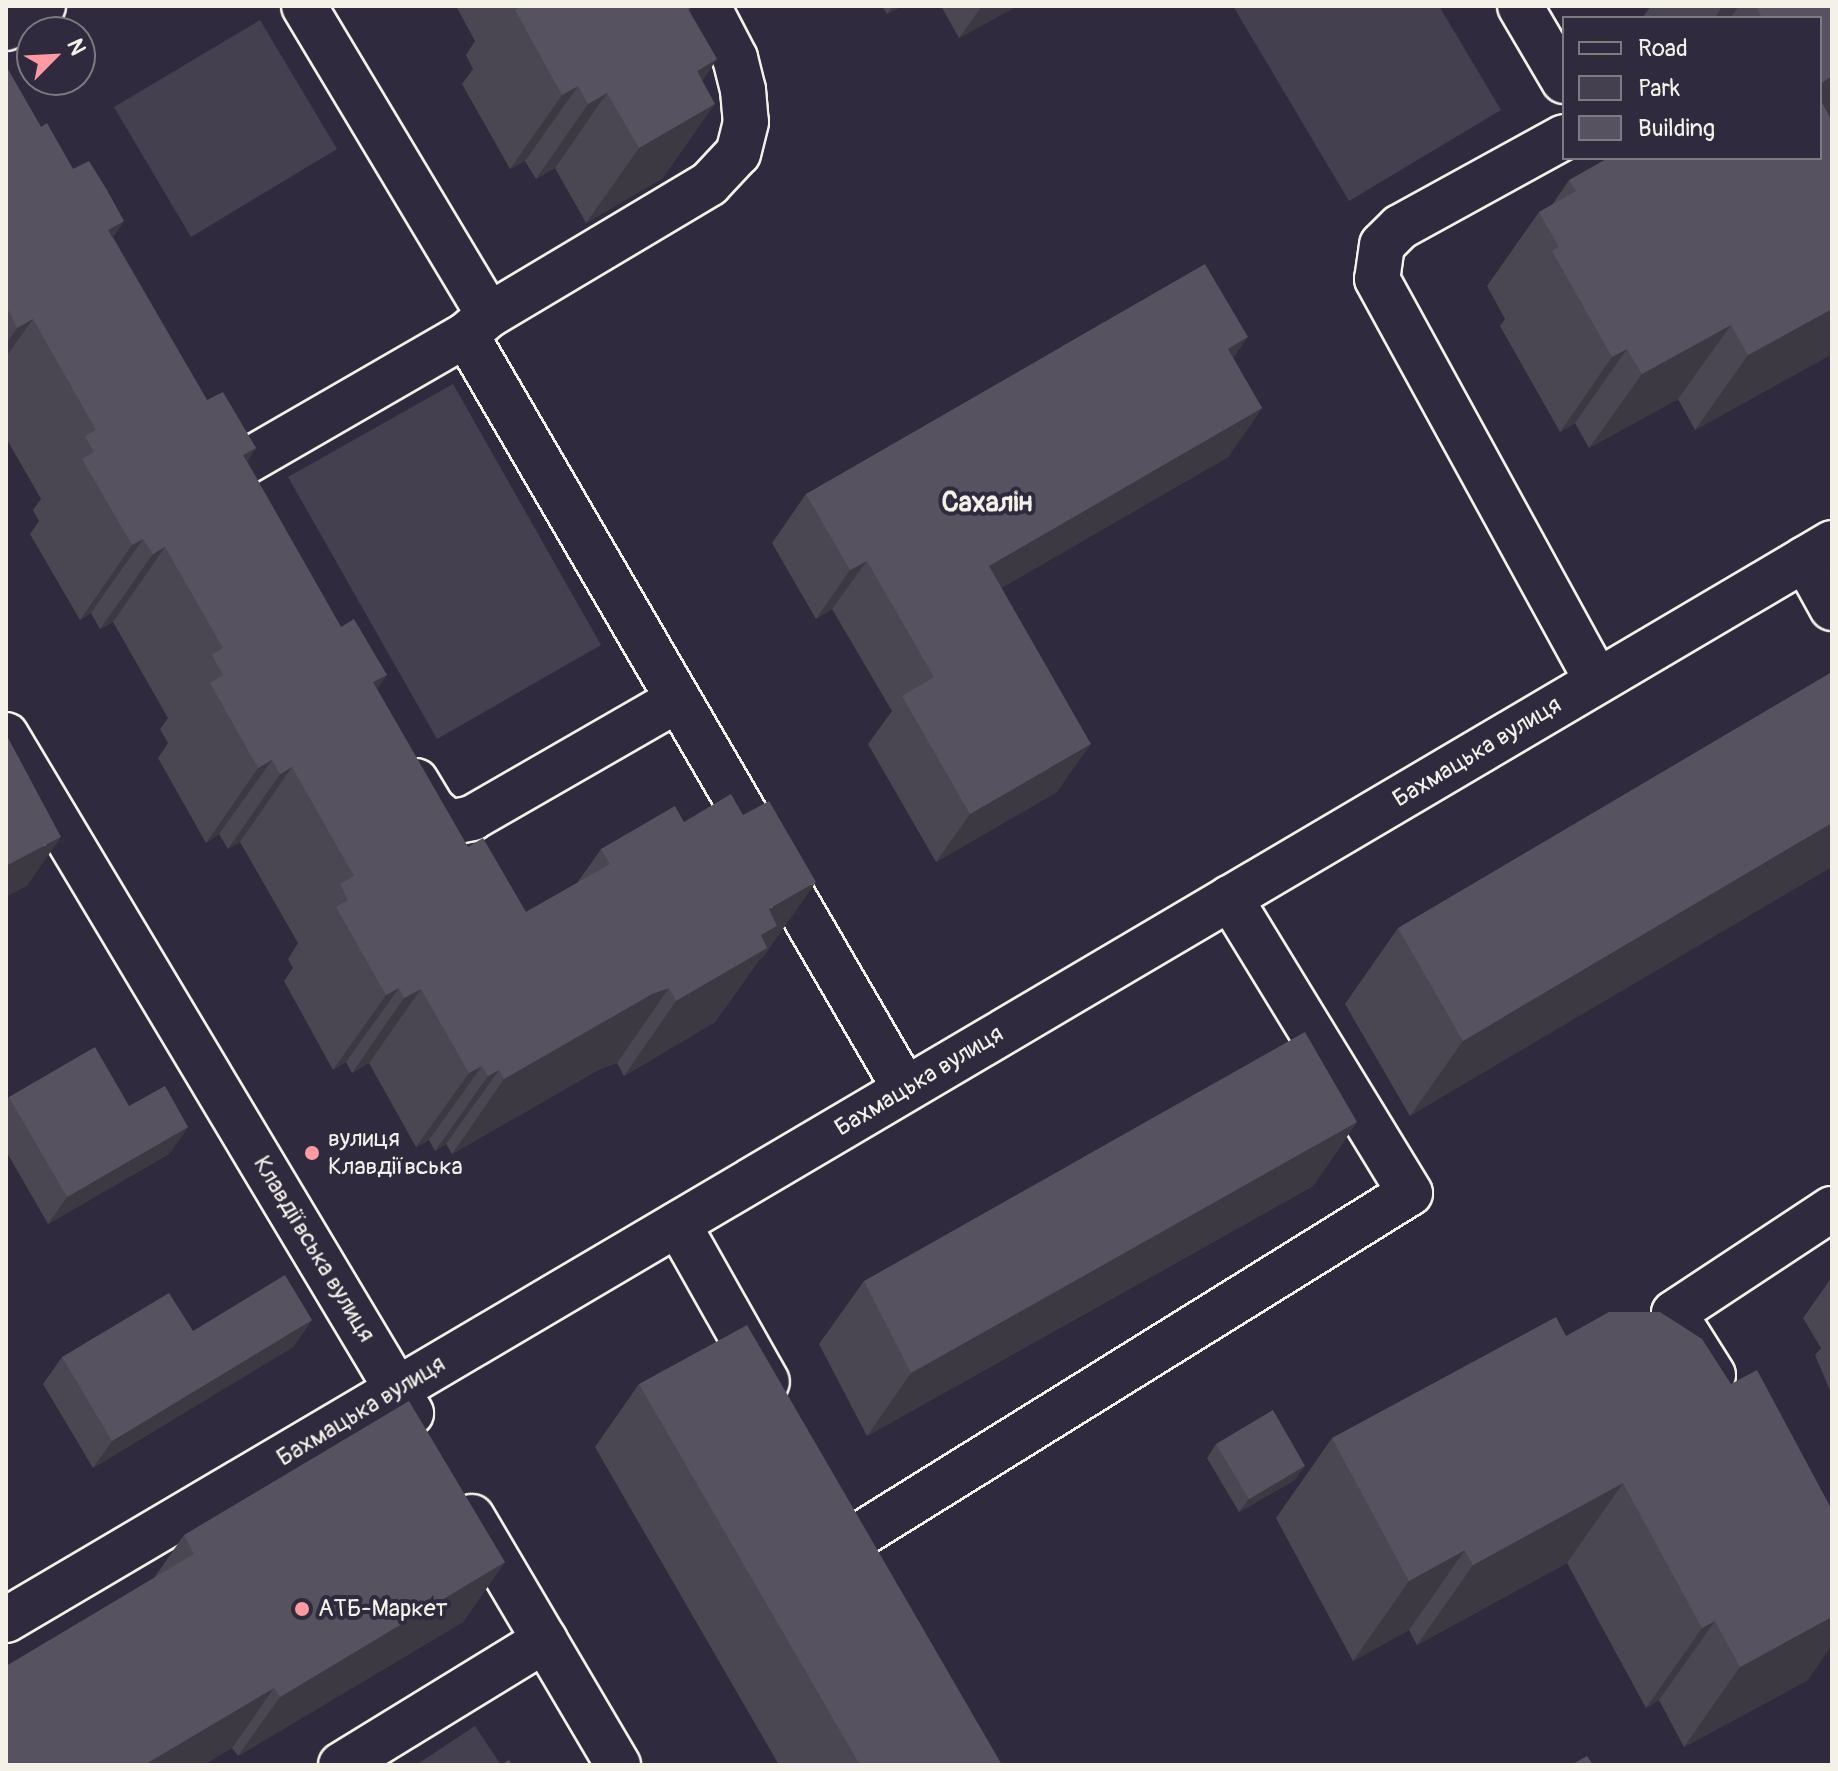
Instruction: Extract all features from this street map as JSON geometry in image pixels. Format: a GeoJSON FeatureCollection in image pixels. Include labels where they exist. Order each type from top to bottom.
{"type":"FeatureCollection","features":[{"type":"Feature","properties":{"kind":"street"},"geometry":{"type":"LineString","coordinates":[[6,28],[43,6]]}},
{"type":"Feature","properties":{"kind":"street"},"geometry":{"type":"LineString","coordinates":[[304,6],[677,700],[905,1089]]}},
{"type":"Feature","properties":{"kind":"street"},"geometry":{"type":"LineString","coordinates":[[237,467],[709,184],[738,153],[746,122],[743,90],[735,58],[708,6]]}},
{"type":"Feature","properties":{"kind":"street"},"geometry":{"type":"LineString","coordinates":[[1520,6],[1562,78]]}},
{"type":"Feature","properties":{"kind":"street"},"geometry":{"type":"LineString","coordinates":[[1562,138],[1400,227],[1382,245],[1377,279],[1597,681]]}},
{"type":"Feature","properties":{"kind":"street"},"geometry":{"type":"LineString","coordinates":[[212,427],[260,508]]}},
{"type":"Feature","properties":{"kind":"street"},"geometry":{"type":"LineString","coordinates":[[1818,551],[1832,608]]}},
{"type":"Feature","properties":{"kind":"street","name":"Бахмацька вулиця"},"geometry":{"type":"LineString","coordinates":[[6,1620],[1818,551]]}},
{"type":"Feature","properties":{"kind":"street"},"geometry":{"type":"LineString","coordinates":[[393,740],[432,808],[449,823],[472,818],[677,700]]}},
{"type":"Feature","properties":{"kind":"street","name":"Клавдіївська вулиця"},"geometry":{"type":"LineString","coordinates":[[6,735],[430,1446]]}},
{"type":"Feature","properties":{"kind":"street"},"geometry":{"type":"LineString","coordinates":[[855,1538],[1410,1193],[1230,898]]}},
{"type":"Feature","properties":{"kind":"street"},"geometry":{"type":"LineString","coordinates":[[1733,1408],[1674,1313],[1832,1209]]}},
{"type":"Feature","properties":{"kind":"street"},"geometry":{"type":"LineString","coordinates":[[678,1224],[788,1419]]}},
{"type":"Feature","properties":{"kind":"street"},"geometry":{"type":"LineString","coordinates":[[453,1485],[618,1765]]}},
{"type":"Feature","properties":{"kind":"street"},"geometry":{"type":"LineString","coordinates":[[832,1499],[877,1578]]}},
{"type":"Feature","properties":{"kind":"street"},"geometry":{"type":"LineString","coordinates":[[341,1765],[545,1640]]}},
{"type":"Feature","properties":{"kind":"green space"},"geometry":{"type":"Polygon","coordinates":[[[1233,6],[1439,6],[1501,110],[1349,201],[1233,6]]]}},
{"type":"Feature","properties":{"kind":"green space"},"geometry":{"type":"Polygon","coordinates":[[[260,20],[337,149],[191,237],[114,107],[260,20]]]}},
{"type":"Feature","properties":{"kind":"green space"},"geometry":{"type":"Polygon","coordinates":[[[453,384],[601,645],[437,739],[288,477],[453,384]]]}},
{"type":"Feature","properties":{"kind":"green space"},"geometry":{"type":"Polygon","coordinates":[[[475,1726],[501,1765],[416,1765],[475,1726]]]}},
{"type":"Feature","properties":{"kind":"building"},"geometry":{"type":"Polygon","coordinates":[[[521,6],[686,6],[717,59],[697,71],[715,104],[639,148],[607,93],[588,104],[578,86],[562,95],[515,10],[521,6]]]}},
{"type":"Feature","properties":{"kind":"building"},"geometry":{"type":"Polygon","coordinates":[[[1756,6],[1832,6],[1832,76],[1822,83],[1822,16],[1761,16],[1756,6]]]}},
{"type":"Feature","properties":{"kind":"building"},"geometry":{"type":"Polygon","coordinates":[[[6,66],[16,83],[16,96],[23,96],[41,127],[47,123],[73,169],[89,161],[107,190],[124,221],[108,230],[207,400],[223,392],[256,448],[243,455],[341,627],[354,619],[387,675],[373,682],[468,847],[483,838],[526,912],[610,864],[601,849],[675,806],[684,822],[731,794],[743,815],[769,801],[816,882],[769,909],[777,926],[761,935],[767,948],[676,1001],[669,988],[652,994],[504,1079],[499,1070],[488,1076],[482,1066],[469,1073],[421,989],[404,998],[399,988],[386,995],[336,907],[348,900],[340,884],[354,876],[292,767],[280,774],[272,760],[258,768],[210,683],[223,675],[212,655],[223,648],[165,547],[153,554],[143,539],[132,545],[82,459],[94,452],[85,436],[96,430],[33,319],[17,328],[9,311],[6,313],[6,66]]]}},
{"type":"Feature","properties":{"kind":"building"},"geometry":{"type":"Polygon","coordinates":[[[1822,103],[1832,121],[1832,309],[1748,355],[1731,325],[1642,374],[1627,349],[1612,357],[1552,251],[1559,247],[1539,212],[1576,191],[1569,180],[1604,160],[1822,160],[1822,103]]]}},
{"type":"Feature","properties":{"kind":"building"},"geometry":{"type":"Polygon","coordinates":[[[1205,264],[1248,337],[1228,349],[1262,408],[989,566],[1091,744],[970,814],[902,696],[934,677],[867,561],[850,570],[806,494],[1205,264]]]}},
{"type":"Feature","properties":{"kind":"building"},"geometry":{"type":"Polygon","coordinates":[[[1832,672],[1832,823],[1463,1041],[1398,928],[1832,672]]]}},
{"type":"Feature","properties":{"kind":"building"},"geometry":{"type":"Polygon","coordinates":[[[6,734],[61,837],[6,866],[6,734]]]}},
{"type":"Feature","properties":{"kind":"building"},"geometry":{"type":"Polygon","coordinates":[[[1305,1032],[1357,1122],[911,1373],[864,1281],[1305,1032]]]}},
{"type":"Feature","properties":{"kind":"building"},"geometry":{"type":"Polygon","coordinates":[[[95,1047],[129,1106],[165,1086],[188,1127],[67,1197],[9,1097],[95,1047]]]}},
{"type":"Feature","properties":{"kind":"building"},"geometry":{"type":"Polygon","coordinates":[[[285,1275],[312,1320],[112,1441],[62,1357],[169,1293],[193,1331],[285,1275]]]}},
{"type":"Feature","properties":{"kind":"building"},"geometry":{"type":"Polygon","coordinates":[[[1609,1312],[1660,1312],[1702,1339],[1731,1384],[1757,1370],[1832,1510],[1832,1617],[1740,1667],[1715,1621],[1702,1628],[1623,1483],[1473,1565],[1465,1550],[1409,1581],[1332,1438],[1556,1317],[1566,1336],[1609,1312]]]}},
{"type":"Feature","properties":{"kind":"building"},"geometry":{"type":"Polygon","coordinates":[[[747,1325],[1002,1765],[860,1765],[639,1384],[747,1325]]]}},
{"type":"Feature","properties":{"kind":"building"},"geometry":{"type":"Polygon","coordinates":[[[409,1401],[505,1562],[280,1697],[274,1688],[144,1765],[6,1765],[6,1666],[194,1554],[184,1535],[409,1401]]]}},
{"type":"Feature","properties":{"kind":"building"},"geometry":{"type":"Polygon","coordinates":[[[1273,1410],[1305,1466],[1249,1499],[1216,1444],[1273,1410]]]}},
{"type":"Feature","properties":{"kind":"building"},"geometry":{"type":"Polygon","coordinates":[[[1587,1756],[1593,1765],[1571,1765],[1587,1756]]]}},
{"type":"Feature","properties":{"kind":"place","name":"вулиця Клавдіївська"},"geometry":{"type":"Point","coordinates":[312,1153]}},
{"type":"Feature","properties":{"kind":"place","name":"АТБ-Маркет"},"geometry":{"type":"Point","coordinates":[302,1609]}},
{"type":"Feature","properties":{"kind":"district","name":"Сахалін"},"geometry":{"type":"Point","coordinates":[987,503]}}]}
